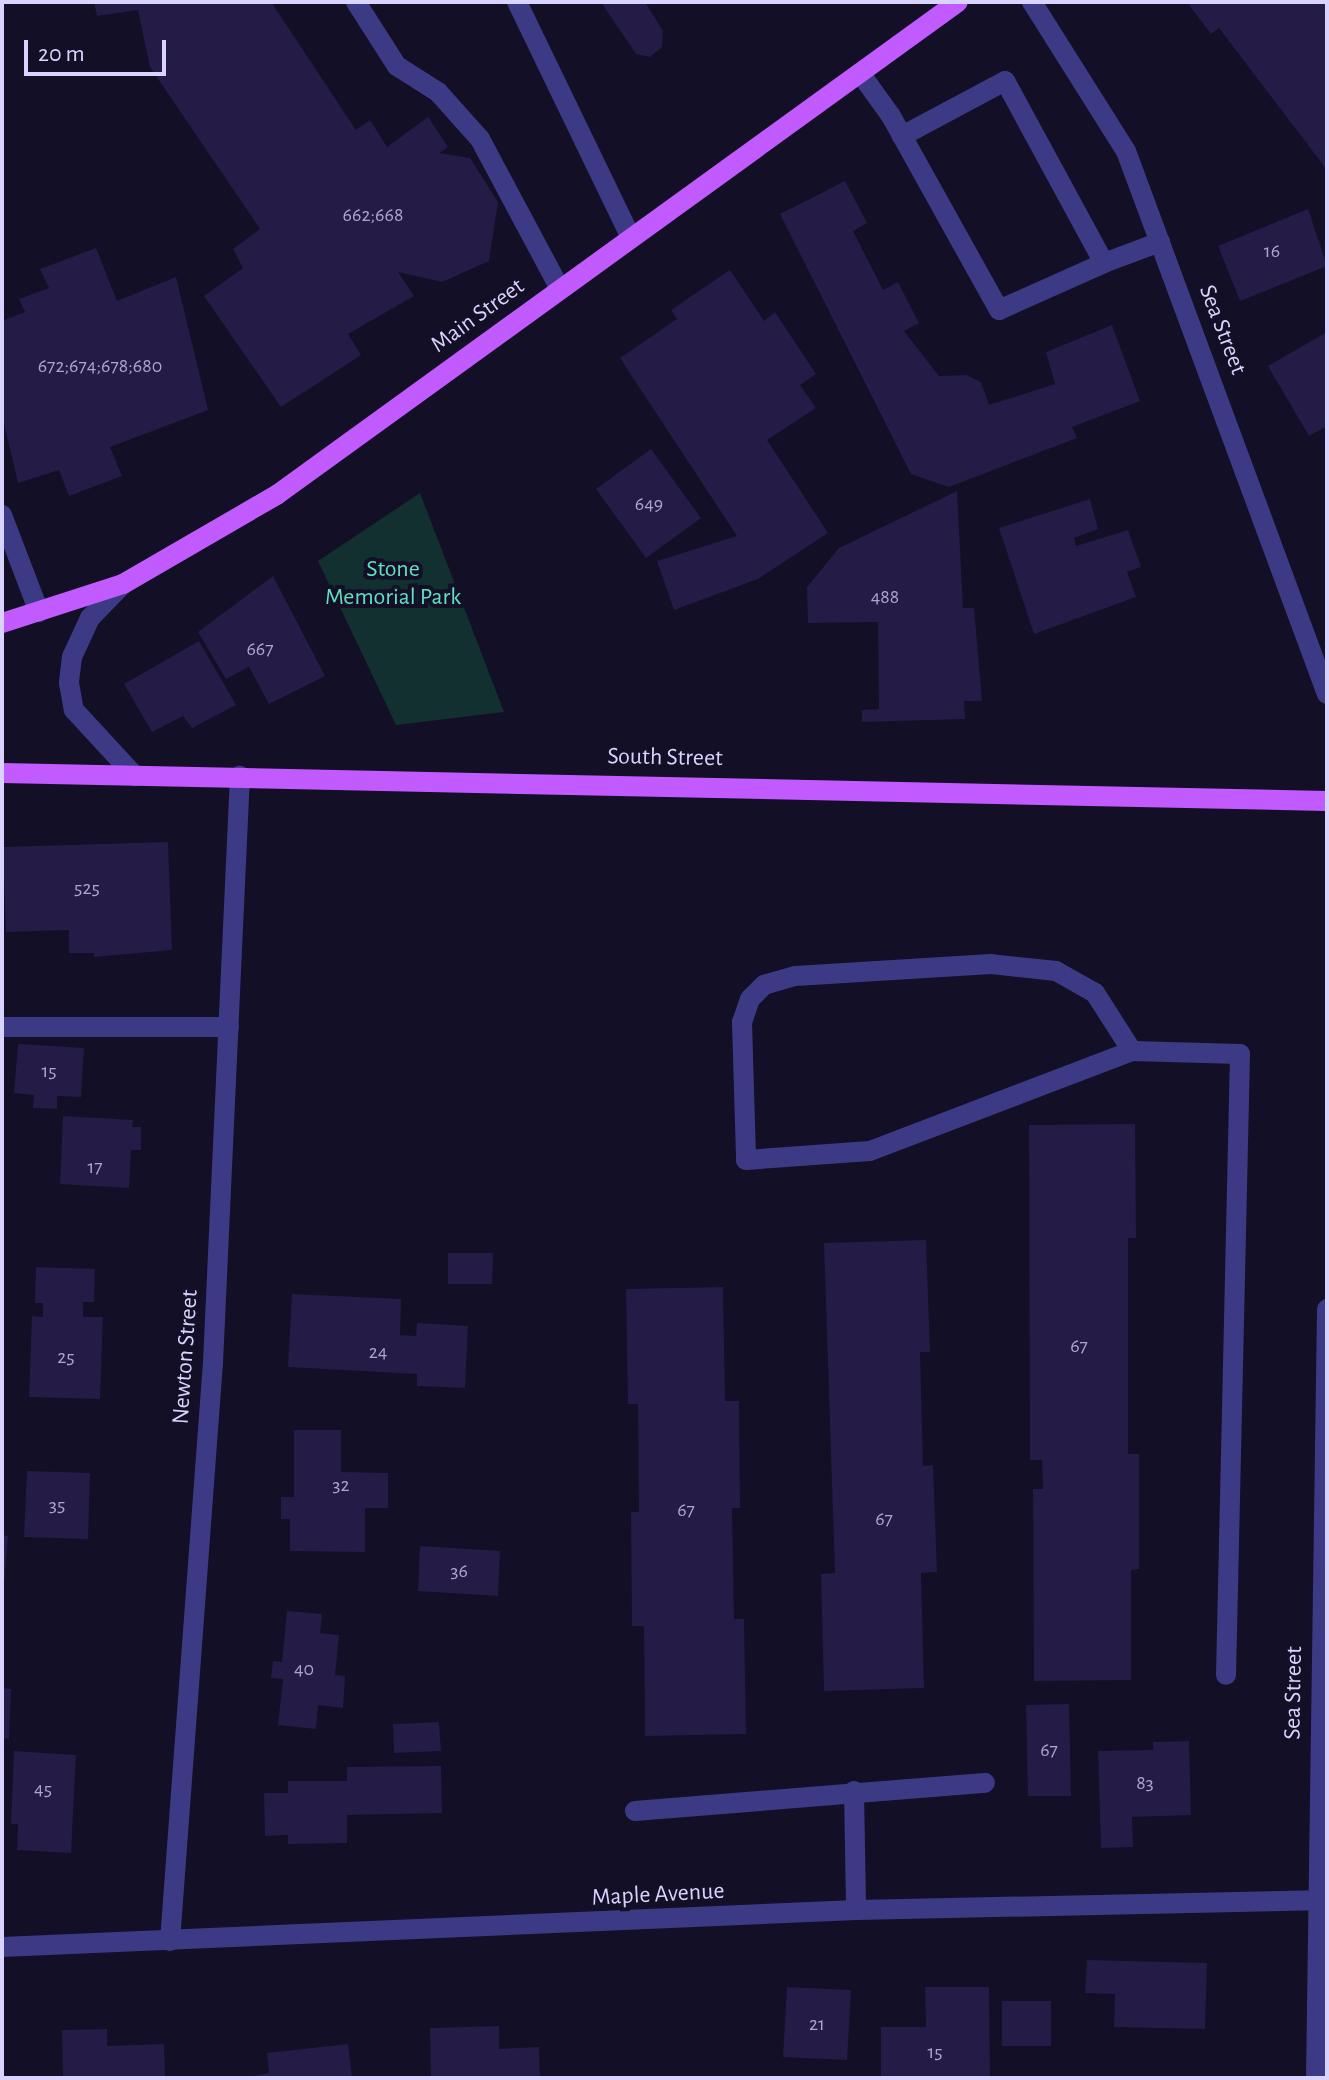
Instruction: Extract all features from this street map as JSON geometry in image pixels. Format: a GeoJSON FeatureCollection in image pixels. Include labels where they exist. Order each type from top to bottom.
{"type":"FeatureCollection","features":[{"type":"Feature","properties":{"kind":"main road","name":"Main Street"},"geometry":{"type":"LineString","coordinates":[[2,623],[123,584],[278,494],[958,2]]}},
{"type":"Feature","properties":{"kind":"main road","name":"South Street"},"geometry":{"type":"LineString","coordinates":[[2,773],[1327,801]]}},
{"type":"Feature","properties":{"kind":"street"},"geometry":{"type":"LineString","coordinates":[[356,2],[397,66],[438,92],[480,139],[560,289]]}},
{"type":"Feature","properties":{"kind":"street"},"geometry":{"type":"LineString","coordinates":[[517,2],[631,238]]}},
{"type":"Feature","properties":{"kind":"street","name":"Sea Street"},"geometry":{"type":"LineString","coordinates":[[1032,2],[1126,151],[1327,694]]}},
{"type":"Feature","properties":{"kind":"street"},"geometry":{"type":"LineString","coordinates":[[860,73],[902,136],[999,310],[1104,263],[1160,242]]}},
{"type":"Feature","properties":{"kind":"street"},"geometry":{"type":"LineString","coordinates":[[902,136],[1005,81],[1104,263]]}},
{"type":"Feature","properties":{"kind":"street"},"geometry":{"type":"LineString","coordinates":[[2,515],[39,612]]}},
{"type":"Feature","properties":{"kind":"street"},"geometry":{"type":"LineString","coordinates":[[123,584],[90,618],[72,657],[69,683],[74,710],[135,776]]}},
{"type":"Feature","properties":{"kind":"street","name":"Newton Street"},"geometry":{"type":"LineString","coordinates":[[170,1941],[213,1363],[240,776]]}},
{"type":"Feature","properties":{"kind":"street"},"geometry":{"type":"LineString","coordinates":[[1132,1051],[1095,993],[1056,971],[991,964],[795,976],[774,982],[750,999],[742,1022],[746,1160],[870,1151],[1132,1051],[1240,1054],[1226,1675]]}},
{"type":"Feature","properties":{"kind":"street"},"geometry":{"type":"LineString","coordinates":[[2,1027],[229,1027]]}},
{"type":"Feature","properties":{"kind":"street","name":"Sea Street"},"geometry":{"type":"LineString","coordinates":[[1316,2078],[1322,2020],[1316,1900],[1327,1309]]}},
{"type":"Feature","properties":{"kind":"street"},"geometry":{"type":"LineString","coordinates":[[635,1811],[854,1791],[985,1783]]}},
{"type":"Feature","properties":{"kind":"street"},"geometry":{"type":"LineString","coordinates":[[854,1791],[856,1910]]}},
{"type":"Feature","properties":{"kind":"street","name":"Maple Avenue"},"geometry":{"type":"LineString","coordinates":[[2,1947],[856,1910],[1316,1900]]}},
{"type":"Feature","properties":{"kind":"green space","name":"Stone Memorial Park"},"geometry":{"type":"Polygon","coordinates":[[[420,493],[504,712],[396,725],[318,561],[420,493]]]}},
{"type":"Feature","properties":{"kind":"building"},"geometry":{"type":"Polygon","coordinates":[[[94,2],[271,2],[356,130],[370,120],[387,147],[428,117],[448,147],[439,153],[470,158],[498,202],[489,261],[442,282],[398,272],[414,296],[348,334],[361,355],[281,407],[204,296],[243,268],[233,249],[260,229],[150,67],[138,10],[97,16],[94,2]]]}},
{"type":"Feature","properties":{"kind":"building"},"geometry":{"type":"Polygon","coordinates":[[[601,2],[645,2],[663,31],[662,47],[650,57],[636,54],[601,2]]]}},
{"type":"Feature","properties":{"kind":"building"},"geometry":{"type":"Polygon","coordinates":[[[1187,2],[1327,2],[1327,170],[1219,28],[1211,34],[1187,2]]]}},
{"type":"Feature","properties":{"kind":"building"},"geometry":{"type":"Polygon","coordinates":[[[845,181],[867,223],[853,231],[883,290],[898,282],[919,323],[904,331],[939,376],[966,375],[981,382],[989,405],[1055,384],[1046,352],[1112,325],[1140,401],[1072,427],[1077,438],[949,487],[911,474],[780,214],[845,181]]]}},
{"type":"Feature","properties":{"kind":"building"},"geometry":{"type":"Polygon","coordinates":[[[1308,209],[1327,266],[1240,301],[1218,246],[1308,209]]]}},
{"type":"Feature","properties":{"kind":"building"},"geometry":{"type":"Polygon","coordinates":[[[96,248],[117,301],[176,277],[208,410],[110,447],[122,476],[69,496],[59,470],[18,483],[2,415],[2,321],[25,312],[19,299],[49,288],[40,269],[96,248]]]}},
{"type":"Feature","properties":{"kind":"building"},"geometry":{"type":"Polygon","coordinates":[[[730,270],[764,321],[775,312],[816,374],[800,385],[816,408],[767,440],[828,533],[758,579],[674,610],[657,561],[737,536],[620,358],[677,319],[671,310],[730,270]]]}},
{"type":"Feature","properties":{"kind":"building"},"geometry":{"type":"Polygon","coordinates":[[[1327,332],[1327,426],[1309,436],[1268,366],[1327,332]]]}},
{"type":"Feature","properties":{"kind":"building"},"geometry":{"type":"Polygon","coordinates":[[[651,449],[701,518],[646,558],[596,489],[651,449]]]}},
{"type":"Feature","properties":{"kind":"building"},"geometry":{"type":"Polygon","coordinates":[[[957,491],[963,608],[974,608],[982,701],[964,701],[965,719],[862,722],[862,710],[879,709],[878,622],[808,623],[807,587],[839,548],[957,491]]]}},
{"type":"Feature","properties":{"kind":"building"},"geometry":{"type":"Polygon","coordinates":[[[1090,499],[1098,529],[1074,538],[1076,546],[1128,530],[1141,567],[1127,572],[1136,597],[1034,634],[999,528],[1090,499]]]}},
{"type":"Feature","properties":{"kind":"building"},"geometry":{"type":"Polygon","coordinates":[[[273,576],[325,676],[269,704],[249,667],[226,679],[198,632],[273,576]]]}},
{"type":"Feature","properties":{"kind":"building"},"geometry":{"type":"Polygon","coordinates":[[[199,641],[236,705],[192,728],[183,716],[152,732],[124,684],[199,641]]]}},
{"type":"Feature","properties":{"kind":"building"},"geometry":{"type":"Polygon","coordinates":[[[168,842],[172,950],[94,957],[94,953],[69,953],[69,930],[6,932],[3,847],[168,842]]]}},
{"type":"Feature","properties":{"kind":"building"},"geometry":{"type":"Polygon","coordinates":[[[18,1044],[84,1048],[81,1097],[57,1096],[57,1109],[33,1108],[34,1095],[14,1093],[18,1044]]]}},
{"type":"Feature","properties":{"kind":"building"},"geometry":{"type":"Polygon","coordinates":[[[63,1116],[133,1120],[132,1127],[141,1127],[141,1150],[131,1150],[129,1188],[60,1184],[63,1116]]]}},
{"type":"Feature","properties":{"kind":"building"},"geometry":{"type":"Polygon","coordinates":[[[1135,1124],[1136,1238],[1128,1238],[1128,1454],[1139,1454],[1139,1569],[1131,1570],[1131,1680],[1034,1681],[1033,1489],[1043,1489],[1042,1460],[1030,1460],[1029,1125],[1135,1124]]]}},
{"type":"Feature","properties":{"kind":"building"},"geometry":{"type":"Polygon","coordinates":[[[926,1240],[930,1352],[920,1352],[923,1466],[933,1465],[937,1572],[921,1573],[924,1688],[824,1691],[821,1574],[835,1573],[824,1243],[926,1240]]]}},
{"type":"Feature","properties":{"kind":"building"},"geometry":{"type":"Polygon","coordinates":[[[448,1253],[493,1253],[492,1284],[448,1284],[448,1253]]]}},
{"type":"Feature","properties":{"kind":"building"},"geometry":{"type":"Polygon","coordinates":[[[36,1267],[95,1269],[94,1302],[83,1302],[83,1317],[103,1317],[100,1399],[29,1397],[32,1316],[43,1317],[43,1303],[35,1303],[36,1267]]]}},
{"type":"Feature","properties":{"kind":"building"},"geometry":{"type":"Polygon","coordinates":[[[723,1287],[725,1401],[739,1401],[740,1508],[732,1508],[734,1619],[744,1619],[746,1734],[645,1736],[644,1626],[632,1626],[631,1512],[639,1512],[638,1404],[628,1404],[626,1289],[723,1287]]]}},
{"type":"Feature","properties":{"kind":"building"},"geometry":{"type":"Polygon","coordinates":[[[292,1294],[401,1299],[400,1335],[416,1336],[417,1323],[468,1326],[465,1388],[417,1386],[417,1374],[288,1367],[292,1294]]]}},
{"type":"Feature","properties":{"kind":"building"},"geometry":{"type":"Polygon","coordinates":[[[294,1430],[341,1430],[341,1472],[388,1473],[388,1508],[365,1508],[365,1552],[290,1551],[290,1519],[281,1519],[281,1497],[294,1497],[294,1430]]]}},
{"type":"Feature","properties":{"kind":"building"},"geometry":{"type":"Polygon","coordinates":[[[27,1471],[90,1473],[88,1539],[24,1537],[27,1471]]]}},
{"type":"Feature","properties":{"kind":"building"},"geometry":{"type":"Polygon","coordinates":[[[2,1535],[8,1536],[4,1584],[2,1584],[2,1535]]]}},
{"type":"Feature","properties":{"kind":"building"},"geometry":{"type":"Polygon","coordinates":[[[420,1546],[500,1551],[498,1596],[418,1591],[420,1546]]]}},
{"type":"Feature","properties":{"kind":"building"},"geometry":{"type":"Polygon","coordinates":[[[287,1611],[322,1614],[320,1633],[339,1635],[335,1675],[345,1676],[343,1708],[318,1705],[316,1729],[278,1725],[283,1679],[271,1678],[273,1661],[282,1662],[287,1611]]]}},
{"type":"Feature","properties":{"kind":"building"},"geometry":{"type":"Polygon","coordinates":[[[2,1688],[11,1689],[9,1739],[2,1738],[2,1688]]]}},
{"type":"Feature","properties":{"kind":"building"},"geometry":{"type":"Polygon","coordinates":[[[1069,1704],[1071,1796],[1028,1796],[1026,1705],[1069,1704]]]}},
{"type":"Feature","properties":{"kind":"building"},"geometry":{"type":"Polygon","coordinates":[[[439,1722],[441,1751],[394,1753],[393,1724],[439,1722]]]}},
{"type":"Feature","properties":{"kind":"building"},"geometry":{"type":"Polygon","coordinates":[[[1189,1741],[1191,1815],[1132,1817],[1133,1847],[1101,1848],[1098,1751],[1153,1750],[1153,1742],[1189,1741]]]}},
{"type":"Feature","properties":{"kind":"building"},"geometry":{"type":"Polygon","coordinates":[[[14,1751],[76,1755],[71,1853],[17,1850],[18,1824],[11,1824],[14,1751]]]}},
{"type":"Feature","properties":{"kind":"building"},"geometry":{"type":"Polygon","coordinates":[[[441,1766],[442,1813],[347,1815],[347,1843],[288,1844],[288,1835],[265,1836],[264,1793],[288,1793],[288,1781],[347,1781],[347,1767],[441,1766]]]}},
{"type":"Feature","properties":{"kind":"building"},"geometry":{"type":"Polygon","coordinates":[[[1087,1960],[1207,1963],[1205,2029],[1114,2027],[1115,1994],[1085,1993],[1087,1960]]]}},
{"type":"Feature","properties":{"kind":"building"},"geometry":{"type":"Polygon","coordinates":[[[787,1987],[851,1990],[847,2060],[783,2057],[787,1987]]]}},
{"type":"Feature","properties":{"kind":"building"},"geometry":{"type":"Polygon","coordinates":[[[925,1987],[989,1987],[990,2078],[881,2078],[881,2027],[926,2027],[925,1987]]]}},
{"type":"Feature","properties":{"kind":"building"},"geometry":{"type":"Polygon","coordinates":[[[1002,2001],[1051,2001],[1051,2046],[1002,2046],[1002,2001]]]}},
{"type":"Feature","properties":{"kind":"building"},"geometry":{"type":"Polygon","coordinates":[[[499,2026],[499,2049],[539,2047],[540,2078],[431,2078],[430,2028],[499,2026]]]}},
{"type":"Feature","properties":{"kind":"building"},"geometry":{"type":"Polygon","coordinates":[[[107,2029],[107,2046],[164,2044],[165,2078],[63,2078],[62,2030],[107,2029]]]}},
{"type":"Feature","properties":{"kind":"building"},"geometry":{"type":"Polygon","coordinates":[[[348,2044],[352,2078],[243,2078],[269,2073],[267,2053],[348,2044]]]}}]}
